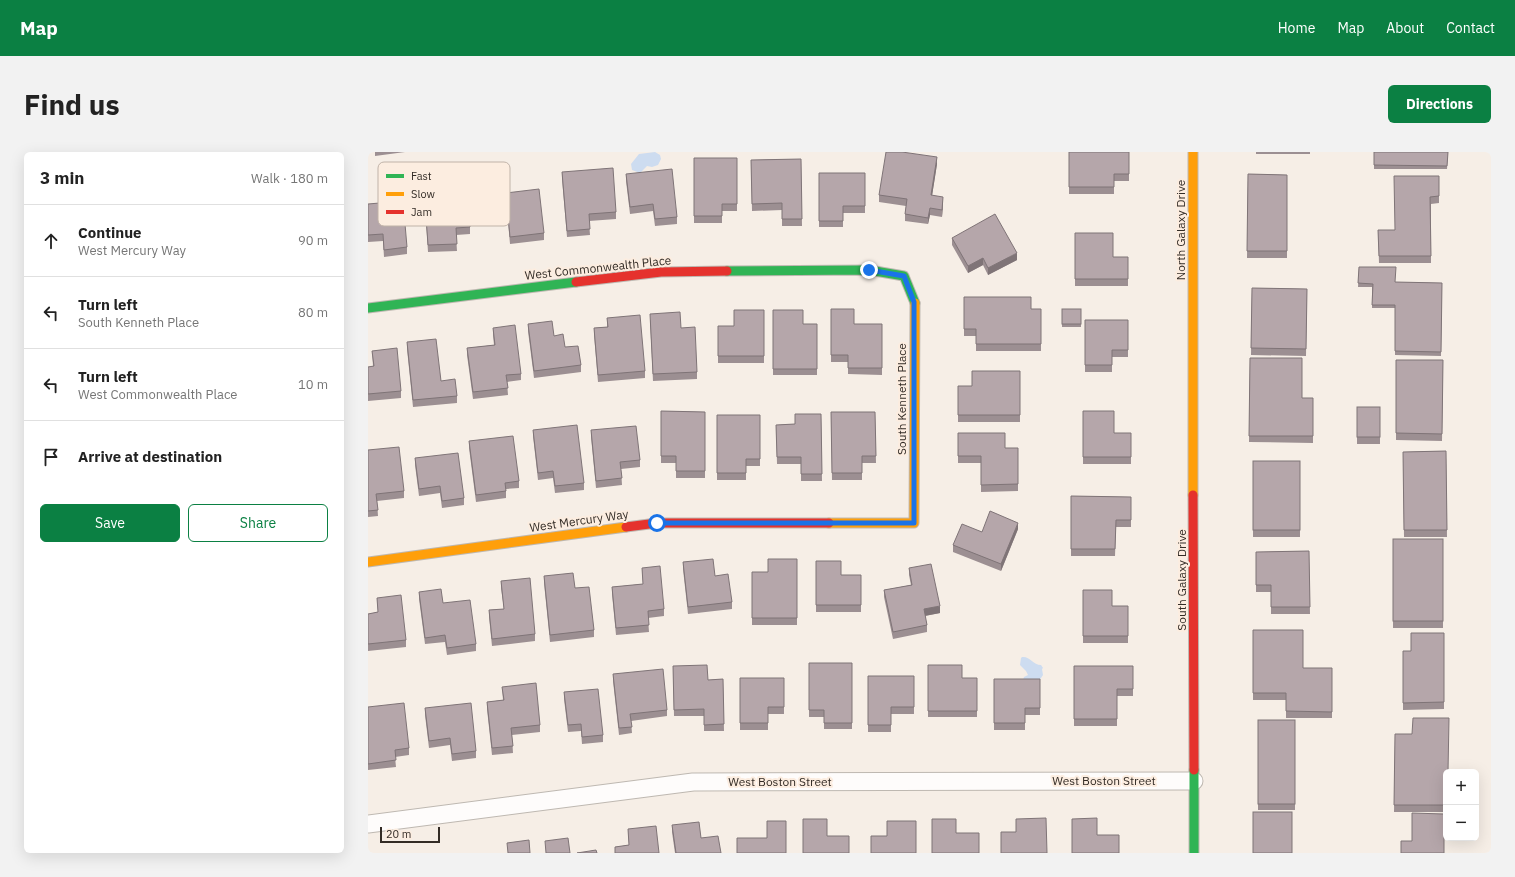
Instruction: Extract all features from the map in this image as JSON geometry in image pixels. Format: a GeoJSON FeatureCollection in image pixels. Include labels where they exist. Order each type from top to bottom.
{"type":"FeatureCollection","features":[{"type":"Feature","properties":{"kind":"street","name":"North Galaxy Drive"},"geometry":{"type":"LineString","coordinates":[[1193,152],[1193,308]]}},
{"type":"Feature","properties":{"kind":"street","name":"West Commonwealth Place"},"geometry":{"type":"LineString","coordinates":[[368,308],[661,272],[869,270],[904,276]]}},
{"type":"Feature","properties":{"kind":"street","name":"South Kenneth Place"},"geometry":{"type":"LineString","coordinates":[[904,276],[914,302],[914,523]]}},
{"type":"Feature","properties":{"kind":"street","name":"South Galaxy Drive"},"geometry":{"type":"LineString","coordinates":[[1193,308],[1194,853]]}},
{"type":"Feature","properties":{"kind":"street","name":"West Mercury Way"},"geometry":{"type":"LineString","coordinates":[[368,562],[657,523],[914,523]]}},
{"type":"Feature","properties":{"kind":"street","name":"West Boston Street"},"geometry":{"type":"LineString","coordinates":[[368,824],[692,782],[1194,780]]}},
{"type":"Feature","properties":{"kind":"water"},"geometry":{"type":"Polygon","coordinates":[[[655,152],[660,155],[661,159],[658,165],[652,167],[647,166],[640,173],[632,170],[631,164],[639,154],[655,152]]]}},
{"type":"Feature","properties":{"kind":"water"},"geometry":{"type":"Polygon","coordinates":[[[1022,657],[1041,665],[1043,668],[1043,675],[1039,681],[1023,680],[1024,677],[1028,675],[1020,665],[1022,657]]]}},
{"type":"Feature","properties":{"kind":"building"},"geometry":{"type":"Polygon","coordinates":[[[886,152],[902,152],[937,157],[931,195],[943,197],[942,210],[930,208],[928,218],[905,214],[907,199],[879,195],[886,152]]]}},
{"type":"Feature","properties":{"kind":"building"},"geometry":{"type":"Polygon","coordinates":[[[1069,152],[1129,152],[1129,174],[1114,174],[1114,187],[1069,187],[1069,152]]]}},
{"type":"Feature","properties":{"kind":"building"},"geometry":{"type":"Polygon","coordinates":[[[1374,152],[1448,152],[1447,166],[1374,165],[1374,152]]]}},
{"type":"Feature","properties":{"kind":"building"},"geometry":{"type":"Polygon","coordinates":[[[694,158],[737,158],[737,204],[722,204],[722,216],[694,216],[694,158]]]}},
{"type":"Feature","properties":{"kind":"building"},"geometry":{"type":"Polygon","coordinates":[[[801,159],[802,219],[782,219],[782,203],[752,204],[751,160],[801,159]]]}},
{"type":"Feature","properties":{"kind":"building"},"geometry":{"type":"Polygon","coordinates":[[[613,168],[616,212],[589,214],[590,229],[567,231],[562,172],[613,168]]]}},
{"type":"Feature","properties":{"kind":"building"},"geometry":{"type":"Polygon","coordinates":[[[672,169],[677,217],[655,219],[653,204],[630,207],[626,174],[672,169]]]}},
{"type":"Feature","properties":{"kind":"building"},"geometry":{"type":"Polygon","coordinates":[[[819,173],[865,173],[865,206],[843,206],[843,221],[819,221],[819,173]]]}},
{"type":"Feature","properties":{"kind":"building"},"geometry":{"type":"Polygon","coordinates":[[[1248,174],[1287,175],[1287,251],[1247,251],[1248,174]]]}},
{"type":"Feature","properties":{"kind":"building"},"geometry":{"type":"Polygon","coordinates":[[[1394,176],[1439,176],[1439,196],[1430,197],[1431,256],[1379,256],[1378,230],[1395,230],[1394,176]]]}},
{"type":"Feature","properties":{"kind":"building"},"geometry":{"type":"Polygon","coordinates":[[[539,189],[544,233],[510,237],[510,193],[539,189]]]}},
{"type":"Feature","properties":{"kind":"building"},"geometry":{"type":"Polygon","coordinates":[[[378,203],[378,226],[405,226],[407,247],[384,250],[383,234],[368,235],[368,204],[378,203]]]}},
{"type":"Feature","properties":{"kind":"building"},"geometry":{"type":"Polygon","coordinates":[[[995,214],[1017,253],[988,268],[983,258],[968,266],[952,238],[995,214]]]}},
{"type":"Feature","properties":{"kind":"building"},"geometry":{"type":"Polygon","coordinates":[[[427,226],[470,226],[456,228],[457,244],[428,245],[427,226]]]}},
{"type":"Feature","properties":{"kind":"building"},"geometry":{"type":"Polygon","coordinates":[[[1075,233],[1113,233],[1113,257],[1128,257],[1128,279],[1075,279],[1075,233]]]}},
{"type":"Feature","properties":{"kind":"building"},"geometry":{"type":"Polygon","coordinates":[[[1359,267],[1396,267],[1395,282],[1442,283],[1441,352],[1395,351],[1395,305],[1372,305],[1373,284],[1358,283],[1359,267]]]}},
{"type":"Feature","properties":{"kind":"building"},"geometry":{"type":"Polygon","coordinates":[[[1252,288],[1307,289],[1306,349],[1251,348],[1252,288]]]}},
{"type":"Feature","properties":{"kind":"building"},"geometry":{"type":"Polygon","coordinates":[[[964,297],[1031,297],[1031,309],[1041,309],[1041,344],[976,344],[976,329],[964,329],[964,297]]]}},
{"type":"Feature","properties":{"kind":"building"},"geometry":{"type":"Polygon","coordinates":[[[831,309],[854,309],[854,324],[882,324],[882,368],[848,368],[848,355],[831,355],[831,309]]]}},
{"type":"Feature","properties":{"kind":"building"},"geometry":{"type":"Polygon","coordinates":[[[1062,309],[1081,309],[1081,324],[1062,324],[1062,309]]]}},
{"type":"Feature","properties":{"kind":"building"},"geometry":{"type":"Polygon","coordinates":[[[734,310],[764,310],[764,356],[718,356],[718,326],[734,326],[734,310]]]}},
{"type":"Feature","properties":{"kind":"building"},"geometry":{"type":"Polygon","coordinates":[[[773,310],[803,310],[803,324],[817,324],[817,369],[773,369],[773,310]]]}},
{"type":"Feature","properties":{"kind":"building"},"geometry":{"type":"Polygon","coordinates":[[[680,312],[681,328],[695,327],[697,372],[653,374],[650,314],[680,312]]]}},
{"type":"Feature","properties":{"kind":"building"},"geometry":{"type":"Polygon","coordinates":[[[640,315],[645,371],[598,375],[594,328],[608,327],[607,318],[640,315]]]}},
{"type":"Feature","properties":{"kind":"building"},"geometry":{"type":"Polygon","coordinates":[[[1085,320],[1128,320],[1128,350],[1112,350],[1112,365],[1085,365],[1085,320]]]}},
{"type":"Feature","properties":{"kind":"building"},"geometry":{"type":"Polygon","coordinates":[[[552,321],[554,336],[563,334],[565,347],[578,346],[581,365],[534,371],[528,324],[552,321]]]}},
{"type":"Feature","properties":{"kind":"building"},"geometry":{"type":"Polygon","coordinates":[[[515,325],[521,374],[506,375],[508,388],[473,392],[467,348],[495,345],[493,328],[515,325]]]}},
{"type":"Feature","properties":{"kind":"building"},"geometry":{"type":"Polygon","coordinates":[[[436,339],[441,381],[455,379],[457,396],[413,400],[407,342],[436,339]]]}},
{"type":"Feature","properties":{"kind":"building"},"geometry":{"type":"Polygon","coordinates":[[[397,348],[401,391],[368,394],[368,367],[374,366],[372,351],[397,348]]]}},
{"type":"Feature","properties":{"kind":"building"},"geometry":{"type":"Polygon","coordinates":[[[1250,358],[1302,358],[1302,398],[1313,398],[1313,436],[1249,436],[1250,358]]]}},
{"type":"Feature","properties":{"kind":"building"},"geometry":{"type":"Polygon","coordinates":[[[1396,360],[1443,360],[1442,434],[1396,433],[1396,360]]]}},
{"type":"Feature","properties":{"kind":"building"},"geometry":{"type":"Polygon","coordinates":[[[972,371],[1020,371],[1020,415],[958,415],[958,386],[972,386],[972,371]]]}},
{"type":"Feature","properties":{"kind":"building"},"geometry":{"type":"Polygon","coordinates":[[[1357,407],[1380,407],[1380,437],[1357,437],[1357,407]]]}},
{"type":"Feature","properties":{"kind":"building"},"geometry":{"type":"Polygon","coordinates":[[[661,411],[705,412],[705,471],[676,471],[676,456],[661,456],[661,411]]]}},
{"type":"Feature","properties":{"kind":"building"},"geometry":{"type":"Polygon","coordinates":[[[1083,411],[1114,411],[1114,433],[1131,433],[1131,457],[1083,457],[1083,411]]]}},
{"type":"Feature","properties":{"kind":"building"},"geometry":{"type":"Polygon","coordinates":[[[831,412],[875,412],[876,456],[862,456],[862,473],[832,473],[831,412]]]}},
{"type":"Feature","properties":{"kind":"building"},"geometry":{"type":"Polygon","coordinates":[[[795,414],[821,414],[822,474],[801,474],[801,457],[777,457],[776,425],[795,424],[795,414]]]}},
{"type":"Feature","properties":{"kind":"building"},"geometry":{"type":"Polygon","coordinates":[[[717,415],[760,415],[760,459],[746,459],[746,473],[717,473],[717,415]]]}},
{"type":"Feature","properties":{"kind":"building"},"geometry":{"type":"Polygon","coordinates":[[[577,425],[584,483],[555,486],[553,471],[538,473],[533,430],[577,425]]]}},
{"type":"Feature","properties":{"kind":"building"},"geometry":{"type":"Polygon","coordinates":[[[636,426],[640,460],[620,462],[622,478],[596,481],[591,430],[636,426]]]}},
{"type":"Feature","properties":{"kind":"building"},"geometry":{"type":"Polygon","coordinates":[[[958,433],[1005,433],[1005,448],[1018,448],[1018,484],[981,485],[981,456],[958,456],[958,433]]]}},
{"type":"Feature","properties":{"kind":"building"},"geometry":{"type":"Polygon","coordinates":[[[513,436],[519,481],[505,483],[506,491],[476,495],[469,441],[513,436]]]}},
{"type":"Feature","properties":{"kind":"building"},"geometry":{"type":"Polygon","coordinates":[[[399,447],[404,491],[376,494],[378,510],[368,511],[368,450],[399,447]]]}},
{"type":"Feature","properties":{"kind":"building"},"geometry":{"type":"Polygon","coordinates":[[[1446,451],[1447,530],[1404,530],[1403,452],[1446,451]]]}},
{"type":"Feature","properties":{"kind":"building"},"geometry":{"type":"Polygon","coordinates":[[[458,453],[464,498],[442,501],[440,486],[419,489],[415,458],[458,453]]]}},
{"type":"Feature","properties":{"kind":"building"},"geometry":{"type":"Polygon","coordinates":[[[1253,461],[1300,461],[1300,530],[1253,530],[1253,461]]]}},
{"type":"Feature","properties":{"kind":"building"},"geometry":{"type":"Polygon","coordinates":[[[1071,496],[1131,497],[1131,520],[1116,520],[1115,549],[1071,549],[1071,496]]]}},
{"type":"Feature","properties":{"kind":"building"},"geometry":{"type":"Polygon","coordinates":[[[990,511],[1018,523],[1001,564],[953,545],[962,524],[982,532],[990,511]]]}},
{"type":"Feature","properties":{"kind":"building"},"geometry":{"type":"Polygon","coordinates":[[[1393,539],[1443,539],[1443,621],[1393,621],[1393,539]]]}},
{"type":"Feature","properties":{"kind":"building"},"geometry":{"type":"Polygon","coordinates":[[[1309,551],[1310,607],[1271,607],[1271,585],[1256,585],[1256,552],[1309,551]]]}},
{"type":"Feature","properties":{"kind":"building"},"geometry":{"type":"Polygon","coordinates":[[[713,559],[715,576],[728,574],[732,602],[688,607],[683,562],[713,559]]]}},
{"type":"Feature","properties":{"kind":"building"},"geometry":{"type":"Polygon","coordinates":[[[768,559],[797,559],[797,618],[752,618],[752,572],[768,572],[768,559]]]}},
{"type":"Feature","properties":{"kind":"building"},"geometry":{"type":"Polygon","coordinates":[[[816,561],[841,561],[841,575],[861,575],[861,605],[816,605],[816,561]]]}},
{"type":"Feature","properties":{"kind":"building"},"geometry":{"type":"Polygon","coordinates":[[[931,564],[940,606],[924,609],[927,625],[893,632],[884,590],[912,585],[909,568],[931,564]]]}},
{"type":"Feature","properties":{"kind":"building"},"geometry":{"type":"Polygon","coordinates":[[[660,566],[664,609],[648,611],[649,625],[616,628],[612,587],[643,584],[642,568],[660,566]]]}},
{"type":"Feature","properties":{"kind":"building"},"geometry":{"type":"Polygon","coordinates":[[[573,573],[575,588],[589,587],[594,630],[550,635],[544,576],[573,573]]]}},
{"type":"Feature","properties":{"kind":"building"},"geometry":{"type":"Polygon","coordinates":[[[530,578],[535,634],[492,639],[489,610],[504,609],[501,581],[530,578]]]}},
{"type":"Feature","properties":{"kind":"building"},"geometry":{"type":"Polygon","coordinates":[[[441,589],[443,603],[470,600],[476,644],[447,648],[445,635],[425,638],[419,592],[441,589]]]}},
{"type":"Feature","properties":{"kind":"building"},"geometry":{"type":"Polygon","coordinates":[[[1083,590],[1112,590],[1112,606],[1128,606],[1128,636],[1083,636],[1083,590]]]}},
{"type":"Feature","properties":{"kind":"building"},"geometry":{"type":"Polygon","coordinates":[[[401,595],[406,640],[368,644],[368,614],[378,612],[377,598],[401,595]]]}},
{"type":"Feature","properties":{"kind":"building"},"geometry":{"type":"Polygon","coordinates":[[[1253,630],[1303,630],[1303,668],[1332,668],[1332,712],[1286,711],[1286,693],[1253,693],[1253,630]]]}},
{"type":"Feature","properties":{"kind":"building"},"geometry":{"type":"Polygon","coordinates":[[[1411,633],[1444,633],[1444,702],[1403,703],[1403,651],[1411,651],[1411,633]]]}},
{"type":"Feature","properties":{"kind":"building"},"geometry":{"type":"Polygon","coordinates":[[[809,663],[852,663],[852,723],[824,723],[824,710],[809,710],[809,663]]]}},
{"type":"Feature","properties":{"kind":"building"},"geometry":{"type":"Polygon","coordinates":[[[707,665],[708,680],[723,679],[724,724],[704,725],[704,709],[674,710],[673,666],[707,665]]]}},
{"type":"Feature","properties":{"kind":"building"},"geometry":{"type":"Polygon","coordinates":[[[928,665],[962,665],[962,678],[977,678],[977,711],[928,711],[928,665]]]}},
{"type":"Feature","properties":{"kind":"building"},"geometry":{"type":"Polygon","coordinates":[[[1074,666],[1133,666],[1133,689],[1117,689],[1117,719],[1074,719],[1074,666]]]}},
{"type":"Feature","properties":{"kind":"building"},"geometry":{"type":"Polygon","coordinates":[[[663,669],[667,710],[630,714],[632,727],[619,728],[613,674],[663,669]]]}},
{"type":"Feature","properties":{"kind":"building"},"geometry":{"type":"Polygon","coordinates":[[[868,676],[914,676],[914,707],[891,707],[891,725],[868,725],[868,676]]]}},
{"type":"Feature","properties":{"kind":"building"},"geometry":{"type":"Polygon","coordinates":[[[740,678],[784,678],[784,707],[768,707],[768,723],[740,723],[740,678]]]}},
{"type":"Feature","properties":{"kind":"building"},"geometry":{"type":"Polygon","coordinates":[[[994,679],[1040,679],[1040,708],[1025,708],[1025,723],[994,723],[994,679]]]}},
{"type":"Feature","properties":{"kind":"building"},"geometry":{"type":"Polygon","coordinates":[[[536,683],[540,725],[511,728],[513,746],[492,748],[487,702],[504,700],[502,687],[536,683]]]}},
{"type":"Feature","properties":{"kind":"building"},"geometry":{"type":"Polygon","coordinates":[[[598,689],[603,735],[582,737],[581,724],[568,725],[564,692],[598,689]]]}},
{"type":"Feature","properties":{"kind":"building"},"geometry":{"type":"Polygon","coordinates":[[[404,703],[409,748],[395,750],[396,760],[368,764],[368,707],[404,703]]]}},
{"type":"Feature","properties":{"kind":"building"},"geometry":{"type":"Polygon","coordinates":[[[471,703],[476,751],[452,754],[450,738],[429,741],[425,708],[471,703]]]}},
{"type":"Feature","properties":{"kind":"building"},"geometry":{"type":"Polygon","coordinates":[[[1413,718],[1449,718],[1448,769],[1443,769],[1443,805],[1394,805],[1395,734],[1412,734],[1413,718]]]}},
{"type":"Feature","properties":{"kind":"building"},"geometry":{"type":"Polygon","coordinates":[[[1258,720],[1295,720],[1295,804],[1258,804],[1258,720]]]}},
{"type":"Feature","properties":{"kind":"building"},"geometry":{"type":"Polygon","coordinates":[[[1253,812],[1292,812],[1292,853],[1253,853],[1253,812]]]}},
{"type":"Feature","properties":{"kind":"building"},"geometry":{"type":"Polygon","coordinates":[[[1412,813],[1443,814],[1444,853],[1401,853],[1401,841],[1412,841],[1412,813]]]}},
{"type":"Feature","properties":{"kind":"building"},"geometry":{"type":"Polygon","coordinates":[[[1046,818],[1047,853],[1001,853],[1001,832],[1016,832],[1016,819],[1046,818]]]}},
{"type":"Feature","properties":{"kind":"building"},"geometry":{"type":"Polygon","coordinates":[[[1097,818],[1097,835],[1119,835],[1119,853],[1072,853],[1072,819],[1097,818]]]}},
{"type":"Feature","properties":{"kind":"building"},"geometry":{"type":"Polygon","coordinates":[[[803,819],[827,819],[827,836],[849,836],[849,853],[803,853],[803,819]]]}},
{"type":"Feature","properties":{"kind":"building"},"geometry":{"type":"Polygon","coordinates":[[[932,819],[956,819],[956,833],[979,833],[979,853],[932,853],[932,819]]]}},
{"type":"Feature","properties":{"kind":"building"},"geometry":{"type":"Polygon","coordinates":[[[767,821],[786,821],[786,853],[737,853],[737,838],[767,838],[767,821]]]}},
{"type":"Feature","properties":{"kind":"building"},"geometry":{"type":"Polygon","coordinates":[[[887,821],[916,821],[916,853],[871,853],[871,836],[887,836],[887,821]]]}},
{"type":"Feature","properties":{"kind":"building"},"geometry":{"type":"Polygon","coordinates":[[[699,822],[701,838],[718,836],[721,853],[676,853],[672,825],[699,822]]]}},
{"type":"Feature","properties":{"kind":"building"},"geometry":{"type":"Polygon","coordinates":[[[656,826],[659,853],[615,853],[615,847],[629,845],[628,829],[656,826]]]}},
{"type":"Feature","properties":{"kind":"building"},"geometry":{"type":"Polygon","coordinates":[[[568,838],[570,853],[546,853],[545,841],[568,838]]]}},
{"type":"Feature","properties":{"kind":"building"},"geometry":{"type":"Polygon","coordinates":[[[529,840],[530,853],[508,853],[507,843],[529,840]]]}},
{"type":"Feature","properties":{"kind":"building"},"geometry":{"type":"Polygon","coordinates":[[[596,850],[597,853],[577,853],[596,850]]]}},
{"type":"Feature","properties":{"kind":"traffic: fast"},"geometry":{"type":"LineString","coordinates":[[727,271],[869,270],[904,276],[915,303]]}},
{"type":"Feature","properties":{"kind":"traffic: fast"},"geometry":{"type":"LineString","coordinates":[[368,308],[576,282]]}},
{"type":"Feature","properties":{"kind":"traffic: fast"},"geometry":{"type":"LineString","coordinates":[[1194,770],[1194,853]]}},
{"type":"Feature","properties":{"kind":"traffic: slow"},"geometry":{"type":"LineString","coordinates":[[1193,152],[1193,495]]}},
{"type":"Feature","properties":{"kind":"traffic: slow"},"geometry":{"type":"LineString","coordinates":[[829,523],[914,523],[915,303]]}},
{"type":"Feature","properties":{"kind":"traffic: slow"},"geometry":{"type":"LineString","coordinates":[[368,562],[626,527]]}},
{"type":"Feature","properties":{"kind":"traffic: jam"},"geometry":{"type":"LineString","coordinates":[[576,282],[661,272],[727,271]]}},
{"type":"Feature","properties":{"kind":"traffic: jam"},"geometry":{"type":"LineString","coordinates":[[1193,495],[1194,770]]}},
{"type":"Feature","properties":{"kind":"traffic: jam"},"geometry":{"type":"LineString","coordinates":[[626,527],[657,523],[829,523]]}},
{"type":"Feature","properties":{"kind":"route"},"geometry":{"type":"LineString","coordinates":[[657,523],[914,523],[914,302],[904,276],[869,270]]}}]}
